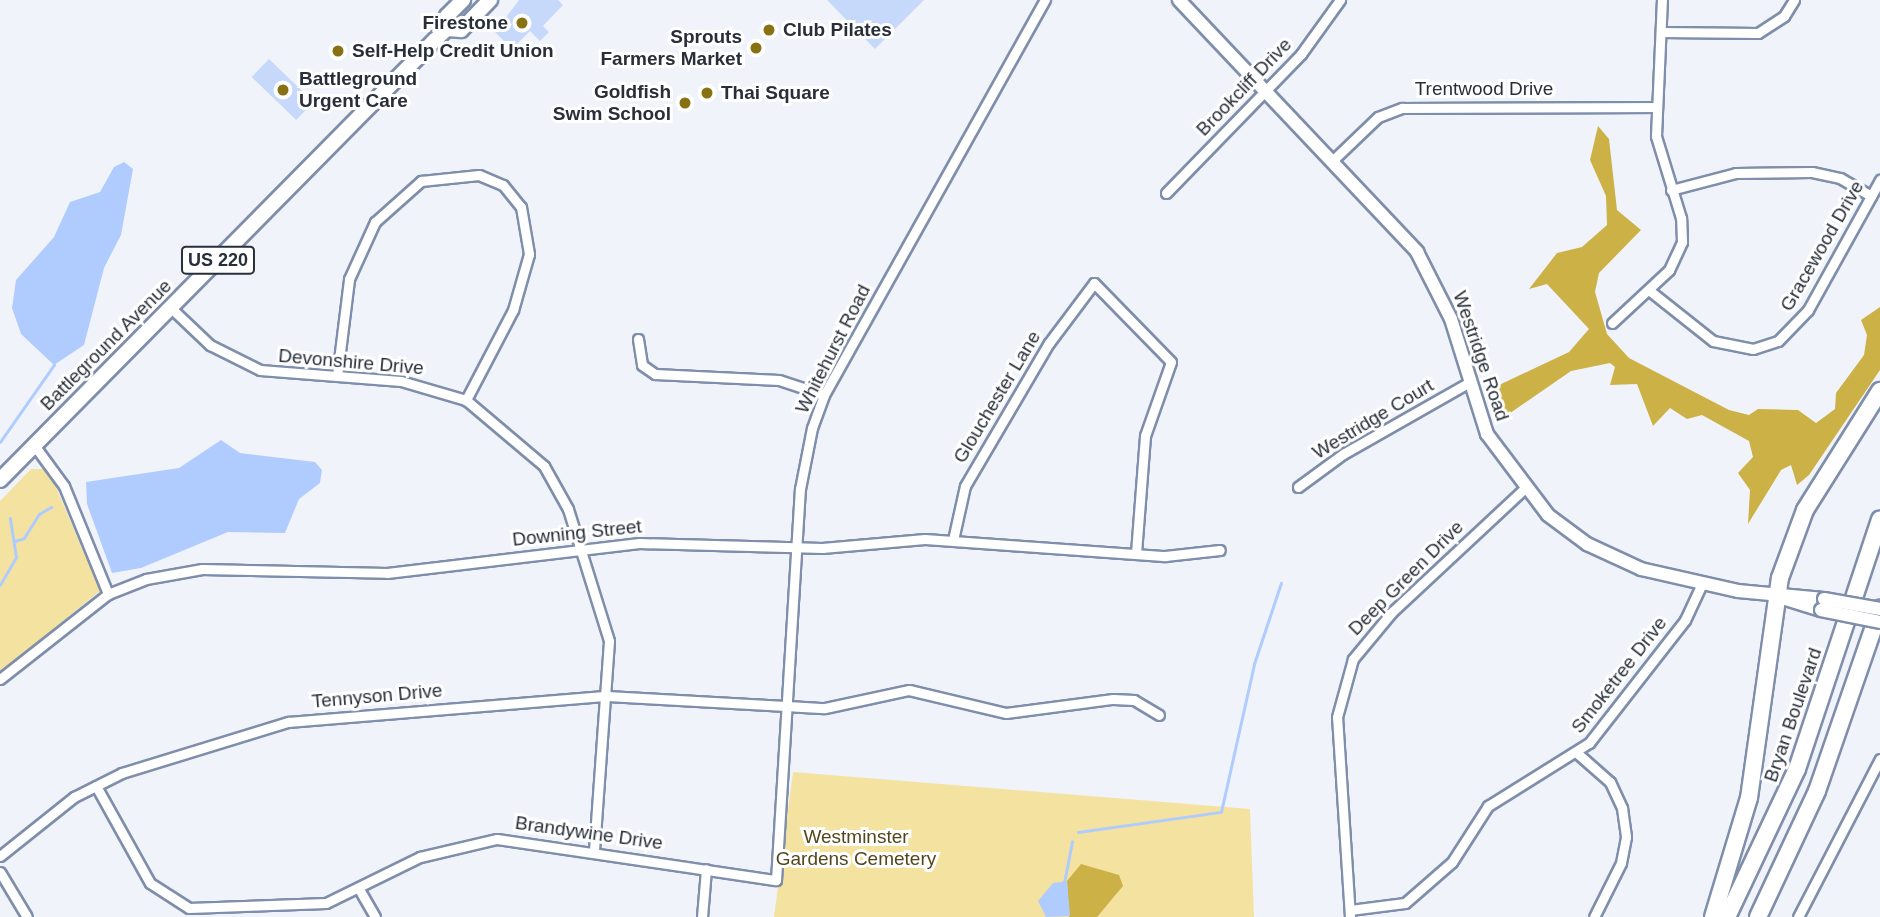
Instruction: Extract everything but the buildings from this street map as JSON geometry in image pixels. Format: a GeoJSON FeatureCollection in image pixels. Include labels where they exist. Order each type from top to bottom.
{"type":"FeatureCollection","features":[{"type":"Feature","properties":{"kind":"highway"},"geometry":{"type":"LineString","coordinates":[[1713,917],[1749,798],[1776,596],[1805,510],[1880,391]]}},
{"type":"Feature","properties":{"kind":"highway","name":"Bryan Boulevard"},"geometry":{"type":"LineString","coordinates":[[1727,917],[1797,769],[1880,519]]}},
{"type":"Feature","properties":{"kind":"highway"},"geometry":{"type":"LineString","coordinates":[[1758,917],[1818,791],[1880,609]]}},
{"type":"Feature","properties":{"kind":"highway"},"geometry":{"type":"LineString","coordinates":[[1869,644],[1880,623]]}},
{"type":"Feature","properties":{"kind":"main road","name":"Battleground Avenue"},"geometry":{"type":"LineString","coordinates":[[0,480],[447,29],[447,16],[463,0]]}},
{"type":"Feature","properties":{"kind":"main road","name":"Battleground Avenue"},"geometry":{"type":"LineString","coordinates":[[447,29],[460,30],[490,0]]}},
{"type":"Feature","properties":{"kind":"main road","name":"Westridge Road"},"geometry":{"type":"LineString","coordinates":[[1179,0],[1404,236],[1433,277],[1451,319],[1468,383],[1487,434],[1524,489],[1587,544],[1641,569],[1703,584],[1822,605],[1880,623]]}},
{"type":"Feature","properties":{"kind":"main road","name":"Westridge Road"},"geometry":{"type":"LineString","coordinates":[[1822,605],[1880,609]]}},
{"type":"Feature","properties":{"kind":"street","name":"Whitehurst Road"},"geometry":{"type":"LineString","coordinates":[[776,880],[805,454],[824,395],[1045,0]]}},
{"type":"Feature","properties":{"kind":"street","name":"Brookcliff Drive"},"geometry":{"type":"LineString","coordinates":[[1166,192],[1266,91],[1340,0]]}},
{"type":"Feature","properties":{"kind":"street"},"geometry":{"type":"LineString","coordinates":[[1612,323],[1650,291],[1669,270],[1682,242],[1671,190],[1658,149],[1657,107],[1662,0]]}},
{"type":"Feature","properties":{"kind":"street"},"geometry":{"type":"LineString","coordinates":[[1661,32],[1758,33],[1784,16],[1794,0]]}},
{"type":"Feature","properties":{"kind":"street","name":"Trentwood Drive"},"geometry":{"type":"LineString","coordinates":[[1331,162],[1370,123],[1402,108],[1657,107]]}},
{"type":"Feature","properties":{"kind":"street"},"geometry":{"type":"LineString","coordinates":[[1671,190],[1735,173],[1812,172],[1840,178],[1871,196]]}},
{"type":"Feature","properties":{"kind":"street"},"geometry":{"type":"LineString","coordinates":[[337,376],[349,279],[375,222],[421,181],[480,175],[503,185],[521,207],[529,254],[513,310],[466,400]]}},
{"type":"Feature","properties":{"kind":"street","name":"Gracewood Drive"},"geometry":{"type":"LineString","coordinates":[[1650,291],[1713,341],[1753,349],[1778,341],[1808,310],[1880,180]]}},
{"type":"Feature","properties":{"kind":"street","name":"Glouchester Lane"},"geometry":{"type":"LineString","coordinates":[[953,540],[965,486],[1049,343],[1094,283],[1171,362],[1145,436],[1136,554]]}},
{"type":"Feature","properties":{"kind":"street","name":"Devonshire Drive"},"geometry":{"type":"LineString","coordinates":[[171,308],[210,345],[244,365],[285,375],[401,381],[466,400],[544,466],[583,547],[607,623],[607,696],[594,850]]}},
{"type":"Feature","properties":{"kind":"street"},"geometry":{"type":"LineString","coordinates":[[638,339],[642,365],[655,374],[779,380],[824,395]]}},
{"type":"Feature","properties":{"kind":"street","name":"Westridge Court"},"geometry":{"type":"LineString","coordinates":[[1298,487],[1343,454],[1468,383]]}},
{"type":"Feature","properties":{"kind":"street"},"geometry":{"type":"LineString","coordinates":[[34,446],[64,486],[108,594]]}},
{"type":"Feature","properties":{"kind":"street","name":"Deep Green Drive"},"geometry":{"type":"LineString","coordinates":[[1350,914],[1337,718],[1353,659],[1391,613],[1524,489]]}},
{"type":"Feature","properties":{"kind":"street","name":"Downing Street"},"geometry":{"type":"LineString","coordinates":[[0,679],[108,594],[146,579],[202,569],[387,573],[583,547],[639,543],[797,547],[953,540],[1136,554],[1191,556],[1220,550]]}},
{"type":"Feature","properties":{"kind":"street","name":"Smoketree Drive"},"geometry":{"type":"LineString","coordinates":[[1350,914],[1405,903],[1452,862],[1488,806],[1577,753],[1685,620],[1703,584]]}},
{"type":"Feature","properties":{"kind":"street","name":"Tennyson Drive"},"geometry":{"type":"LineString","coordinates":[[0,856],[96,786],[168,757],[288,722],[607,696],[790,703],[825,708],[909,690],[1006,713],[1114,699],[1134,700],[1159,715]]}},
{"type":"Feature","properties":{"kind":"street"},"geometry":{"type":"LineString","coordinates":[[1577,753],[1610,782],[1622,808],[1626,837],[1621,863],[1594,917]]}},
{"type":"Feature","properties":{"kind":"street"},"geometry":{"type":"LineString","coordinates":[[1798,917],[1880,759]]}},
{"type":"Feature","properties":{"kind":"street","name":"Brandywine Drive"},"geometry":{"type":"LineString","coordinates":[[96,786],[150,883],[179,905],[200,909],[316,905],[359,889],[420,857],[470,843],[519,839],[776,880]]}},
{"type":"Feature","properties":{"kind":"street"},"geometry":{"type":"LineString","coordinates":[[702,917],[706,869]]}},
{"type":"Feature","properties":{"kind":"street"},"geometry":{"type":"LineString","coordinates":[[0,872],[27,917]]}},
{"type":"Feature","properties":{"kind":"street"},"geometry":{"type":"LineString","coordinates":[[359,889],[375,917]]}},
{"type":"Feature","properties":{"kind":"green space"},"geometry":{"type":"Polygon","coordinates":[[[31,469],[44,469],[53,480],[100,591],[0,672],[0,501],[31,469]]]}},
{"type":"Feature","properties":{"kind":"green space","name":"Westminster Gardens Cemetery"},"geometry":{"type":"Polygon","coordinates":[[[793,772],[1250,809],[1254,917],[774,917],[793,772]]]}},
{"type":"Feature","properties":{"kind":"shaded area"},"geometry":{"type":"Polygon","coordinates":[[[1598,126],[1609,139],[1617,210],[1641,230],[1599,273],[1595,292],[1607,334],[1629,358],[1729,410],[1749,415],[1758,409],[1798,410],[1816,423],[1835,409],[1836,393],[1864,355],[1867,335],[1861,320],[1880,307],[1880,370],[1809,475],[1797,485],[1791,465],[1781,470],[1748,524],[1750,490],[1738,473],[1753,457],[1749,441],[1702,415],[1687,419],[1670,408],[1653,426],[1637,384],[1610,385],[1615,367],[1610,363],[1571,371],[1503,418],[1495,415],[1493,391],[1497,386],[1569,352],[1589,329],[1547,284],[1529,289],[1557,253],[1582,247],[1607,225],[1606,196],[1590,160],[1598,126]]]}},
{"type":"Feature","properties":{"kind":"shaded area"},"geometry":{"type":"Polygon","coordinates":[[[1081,864],[1119,875],[1123,886],[1097,917],[1069,917],[1067,881],[1081,864]]]}},
{"type":"Feature","properties":{"kind":"water"},"geometry":{"type":"Polygon","coordinates":[[[124,162],[133,169],[121,235],[104,268],[84,345],[54,365],[21,334],[12,308],[16,280],[54,237],[70,202],[100,192],[114,167],[124,162]]]}},
{"type":"Feature","properties":{"kind":"water"},"geometry":{"type":"Polygon","coordinates":[[[221,440],[240,453],[315,462],[322,470],[320,483],[299,499],[285,533],[228,532],[141,568],[112,573],[87,504],[86,482],[179,468],[221,440]]]}},
{"type":"Feature","properties":{"kind":"water"},"geometry":{"type":"Polygon","coordinates":[[[1067,881],[1070,916],[1046,917],[1038,901],[1053,883],[1067,881]]]}},
{"type":"Feature","properties":{"kind":"waterway"},"geometry":{"type":"LineString","coordinates":[[0,442],[54,365]]}},
{"type":"Feature","properties":{"kind":"waterway"},"geometry":{"type":"LineString","coordinates":[[15,541],[24,538],[39,514],[51,507]]}},
{"type":"Feature","properties":{"kind":"waterway"},"geometry":{"type":"LineString","coordinates":[[0,585],[16,557],[10,518]]}},
{"type":"Feature","properties":{"kind":"waterway"},"geometry":{"type":"LineString","coordinates":[[1078,832],[1221,812],[1254,664],[1281,583]]}},
{"type":"Feature","properties":{"kind":"waterway"},"geometry":{"type":"LineString","coordinates":[[1064,883],[1072,842]]}},
{"type":"Feature","properties":{"kind":"place","name":"Firestone"},"geometry":{"type":"Point","coordinates":[522,23]}},
{"type":"Feature","properties":{"kind":"place","name":"Club Pilates"},"geometry":{"type":"Point","coordinates":[769,30]}},
{"type":"Feature","properties":{"kind":"place","name":"Sprouts Farmers Market"},"geometry":{"type":"Point","coordinates":[756,48]}},
{"type":"Feature","properties":{"kind":"place","name":"Self-Help Credit Union"},"geometry":{"type":"Point","coordinates":[338,51]}},
{"type":"Feature","properties":{"kind":"place","name":"Battleground Urgent Care"},"geometry":{"type":"Point","coordinates":[283,90]}},
{"type":"Feature","properties":{"kind":"place","name":"Thai Square"},"geometry":{"type":"Point","coordinates":[707,93]}},
{"type":"Feature","properties":{"kind":"place","name":"Goldfish Swim School"},"geometry":{"type":"Point","coordinates":[685,103]}}]}
